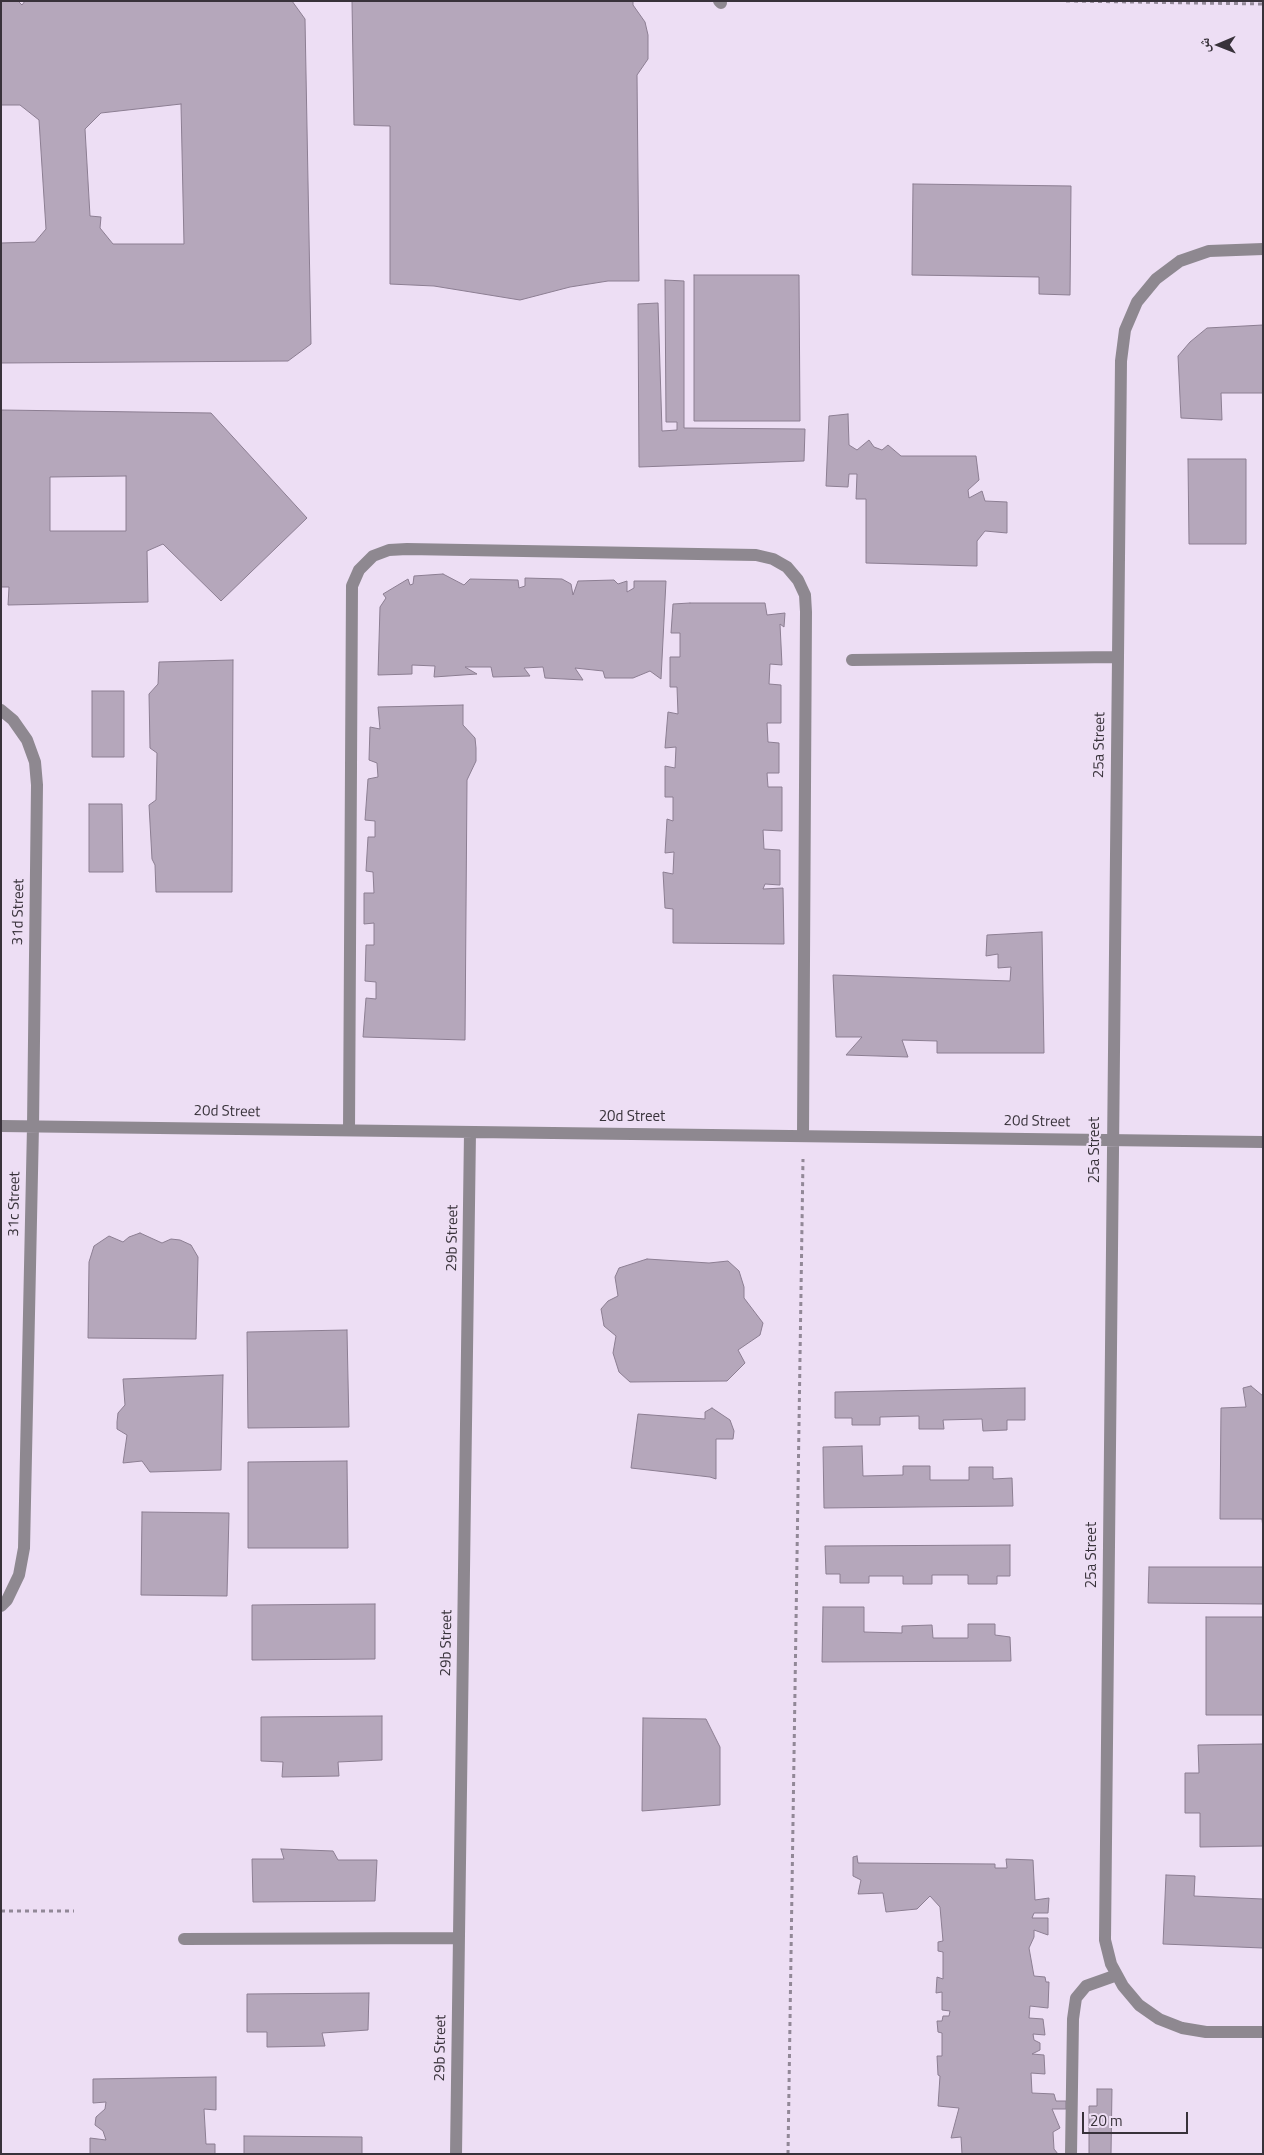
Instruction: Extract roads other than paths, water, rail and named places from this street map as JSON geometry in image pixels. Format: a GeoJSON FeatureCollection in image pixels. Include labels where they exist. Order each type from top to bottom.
{"type":"FeatureCollection","features":[{"type":"Feature","properties":{"kind":"street","name":"25a Street"},"geometry":{"type":"LineString","coordinates":[[1263,249],[1209,251],[1180,261],[1156,279],[1137,302],[1125,330],[1121,361],[1111,1139],[1105,1940],[1111,1964],[1123,1986],[1139,2005],[1159,2019],[1182,2028],[1206,2032],[1263,2032]]}},
{"type":"Feature","properties":{"kind":"street"},"geometry":{"type":"LineString","coordinates":[[348,1130],[352,586],[359,570],[373,556],[389,550],[407,550],[756,555],[772,559],[787,567],[798,580],[805,596],[806,612],[803,1134]]}},
{"type":"Feature","properties":{"kind":"street"},"geometry":{"type":"LineString","coordinates":[[852,660],[1117,657]]}},
{"type":"Feature","properties":{"kind":"street","name":"31d Street"},"geometry":{"type":"LineString","coordinates":[[1,710],[13,720],[26,740],[34,762],[37,785],[33,1126]]}},
{"type":"Feature","properties":{"kind":"street","name":"20d Street"},"geometry":{"type":"LineString","coordinates":[[1,1126],[803,1134],[1263,1142]]}},
{"type":"Feature","properties":{"kind":"street","name":"31c Street"},"geometry":{"type":"LineString","coordinates":[[1,1606],[7,1600],[19,1575],[24,1548],[33,1126]]}},
{"type":"Feature","properties":{"kind":"street","name":"29b Street"},"geometry":{"type":"LineString","coordinates":[[456,2154],[470,1132]]}},
{"type":"Feature","properties":{"kind":"street"},"geometry":{"type":"LineString","coordinates":[[184,1939],[459,1938]]}},
{"type":"Feature","properties":{"kind":"street"},"geometry":{"type":"LineString","coordinates":[[1071,2154],[1073,2018],[1076,1998],[1086,1986],[1117,1975]]}}]}
